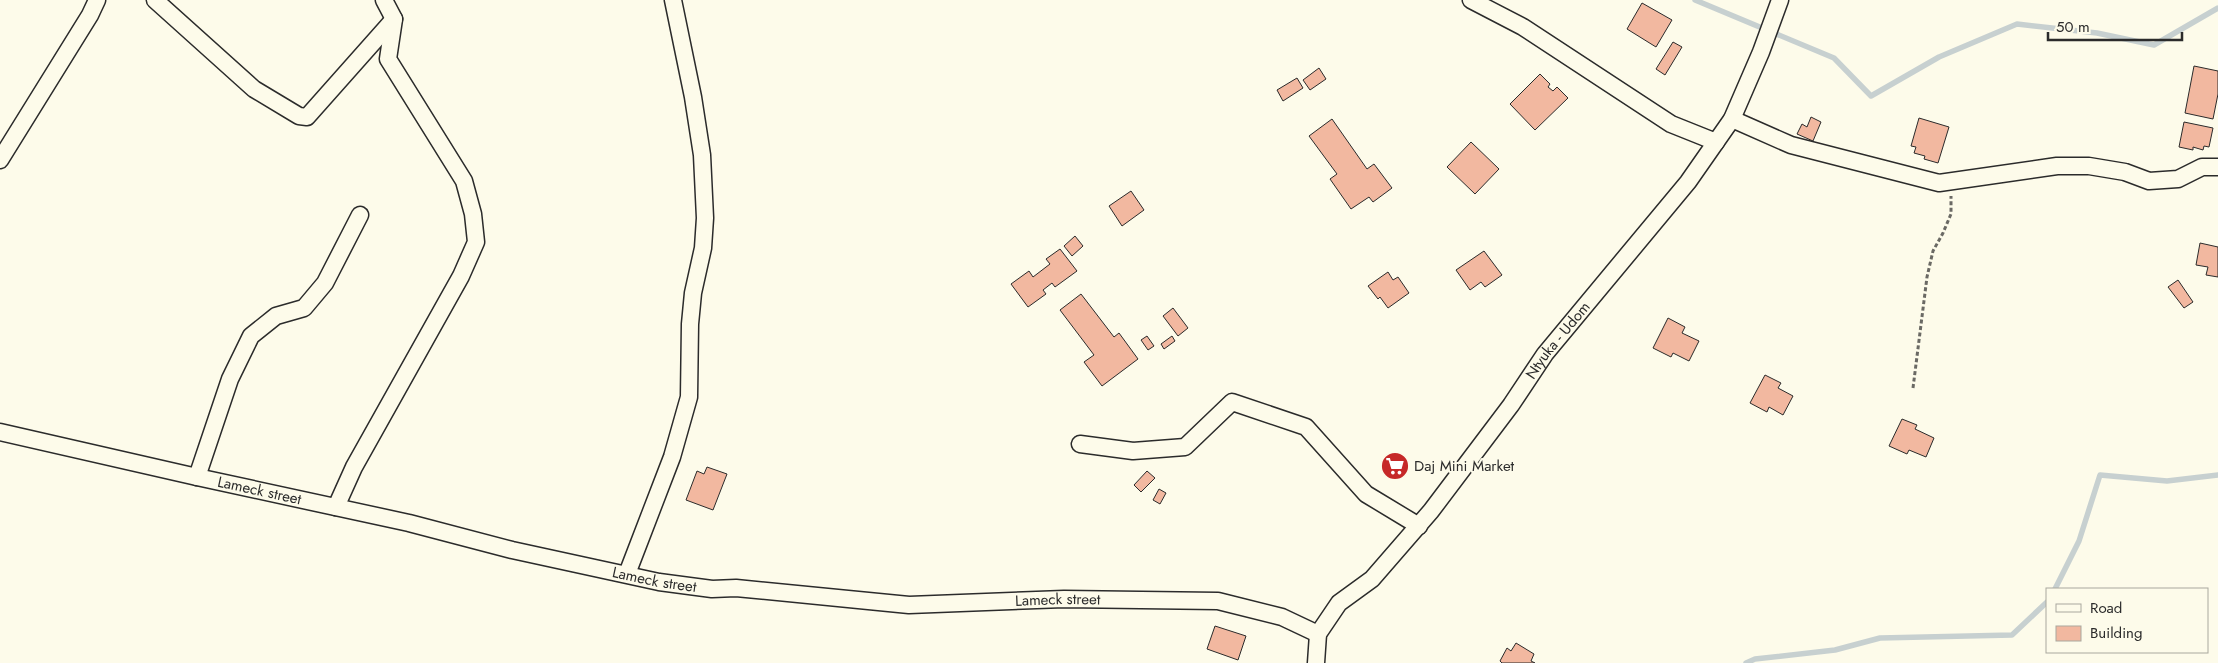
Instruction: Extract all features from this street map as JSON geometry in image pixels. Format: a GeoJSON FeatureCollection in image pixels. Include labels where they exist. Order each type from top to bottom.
{"type":"FeatureCollection","features":[{"type":"Feature","properties":{"kind":"street"},"geometry":{"type":"LineString","coordinates":[[0,160],[90,15],[97,0]]}},
{"type":"Feature","properties":{"kind":"street"},"geometry":{"type":"LineString","coordinates":[[155,0],[169,10],[254,90],[299,116],[307,117],[394,19]]}},
{"type":"Feature","properties":{"kind":"street"},"geometry":{"type":"LineString","coordinates":[[336,507],[354,467],[461,276],[476,242],[473,214],[464,181],[388,59],[394,19],[384,0]]}},
{"type":"Feature","properties":{"kind":"street"},"geometry":{"type":"LineString","coordinates":[[626,574],[672,457],[690,397],[690,324],[693,293],[703,248],[705,218],[702,155],[693,97],[673,0]]}},
{"type":"Feature","properties":{"kind":"street"},"geometry":{"type":"LineString","coordinates":[[1471,0],[1523,27],[1671,124],[1716,142]]}},
{"type":"Feature","properties":{"kind":"street","name":"Ntyuka - Udom"},"geometry":{"type":"LineString","coordinates":[[1318,634],[1339,603],[1372,579],[1419,526],[1511,404],[1545,354],[1688,182],[1732,120],[1761,52],[1780,0]]}},
{"type":"Feature","properties":{"kind":"street"},"geometry":{"type":"LineString","coordinates":[[1732,120],[1791,144],[1938,183],[2057,166],[2089,166],[2125,172],[2149,181],[2178,180],[2202,167],[2218,167]]}},
{"type":"Feature","properties":{"kind":"street"},"geometry":{"type":"LineString","coordinates":[[197,478],[230,380],[251,336],[276,316],[304,308],[326,283],[360,215]]}},
{"type":"Feature","properties":{"kind":"street"},"geometry":{"type":"LineString","coordinates":[[1080,444],[1133,451],[1185,447],[1232,402],[1306,427],[1366,494],[1419,526]]}},
{"type":"Feature","properties":{"kind":"street","name":"Lameck street"},"geometry":{"type":"LineString","coordinates":[[0,432],[197,478],[409,523],[512,550],[659,582],[712,589],[736,588],[909,605],[1064,599],[1218,601],[1282,617],[1318,634]]}},
{"type":"Feature","properties":{"kind":"street"},"geometry":{"type":"LineString","coordinates":[[1316,663],[1318,634]]}},
{"type":"Feature","properties":{"kind":"path"},"geometry":{"type":"LineString","coordinates":[[1913,388],[1926,277],[1932,251],[1943,233],[1953,206],[1951,195],[1938,183]]}},
{"type":"Feature","properties":{"kind":"building"},"geometry":{"type":"Polygon","coordinates":[[[1642,3],[1672,20],[1656,47],[1627,29],[1642,3]]]}},
{"type":"Feature","properties":{"kind":"building"},"geometry":{"type":"Polygon","coordinates":[[[1673,42],[1682,47],[1665,75],[1656,69],[1673,42]]]}},
{"type":"Feature","properties":{"kind":"building"},"geometry":{"type":"Polygon","coordinates":[[[2194,66],[2218,71],[2218,94],[2213,119],[2185,113],[2194,66]]]}},
{"type":"Feature","properties":{"kind":"building"},"geometry":{"type":"Polygon","coordinates":[[[1319,68],[1326,79],[1310,90],[1303,80],[1319,68]]]}},
{"type":"Feature","properties":{"kind":"building"},"geometry":{"type":"Polygon","coordinates":[[[1540,74],[1550,84],[1548,87],[1553,91],[1557,87],[1568,98],[1535,130],[1510,104],[1540,74]]]}},
{"type":"Feature","properties":{"kind":"building"},"geometry":{"type":"Polygon","coordinates":[[[1297,78],[1303,88],[1283,101],[1277,90],[1297,78]]]}},
{"type":"Feature","properties":{"kind":"building"},"geometry":{"type":"Polygon","coordinates":[[[1811,117],[1821,122],[1813,141],[1797,134],[1802,124],[1807,127],[1811,117]]]}},
{"type":"Feature","properties":{"kind":"building"},"geometry":{"type":"Polygon","coordinates":[[[1919,118],[1949,127],[1938,163],[1924,159],[1925,156],[1914,153],[1916,147],[1911,146],[1919,118]]]}},
{"type":"Feature","properties":{"kind":"building"},"geometry":{"type":"Polygon","coordinates":[[[1332,119],[1367,169],[1374,164],[1392,188],[1373,202],[1369,197],[1351,209],[1330,179],[1337,174],[1309,136],[1332,119]]]}},
{"type":"Feature","properties":{"kind":"building"},"geometry":{"type":"Polygon","coordinates":[[[2184,122],[2213,128],[2209,147],[2204,146],[2203,150],[2193,147],[2193,150],[2179,147],[2184,122]]]}},
{"type":"Feature","properties":{"kind":"building"},"geometry":{"type":"Polygon","coordinates":[[[1471,142],[1499,169],[1475,194],[1447,167],[1471,142]]]}},
{"type":"Feature","properties":{"kind":"building"},"geometry":{"type":"Polygon","coordinates":[[[1131,191],[1144,210],[1122,226],[1109,206],[1131,191]]]}},
{"type":"Feature","properties":{"kind":"building"},"geometry":{"type":"Polygon","coordinates":[[[1075,236],[1083,246],[1072,256],[1064,246],[1075,236]]]}},
{"type":"Feature","properties":{"kind":"building"},"geometry":{"type":"Polygon","coordinates":[[[2200,243],[2218,247],[2218,277],[2206,275],[2208,267],[2196,265],[2200,243]]]}},
{"type":"Feature","properties":{"kind":"building"},"geometry":{"type":"Polygon","coordinates":[[[1060,249],[1077,271],[1055,287],[1052,283],[1043,290],[1046,294],[1028,307],[1011,284],[1029,271],[1033,277],[1050,264],[1046,259],[1060,249]]]}},
{"type":"Feature","properties":{"kind":"building"},"geometry":{"type":"Polygon","coordinates":[[[1484,251],[1502,275],[1485,287],[1481,282],[1470,290],[1456,270],[1484,251]]]}},
{"type":"Feature","properties":{"kind":"building"},"geometry":{"type":"Polygon","coordinates":[[[1388,272],[1393,280],[1398,277],[1409,293],[1388,308],[1368,286],[1388,272]]]}},
{"type":"Feature","properties":{"kind":"building"},"geometry":{"type":"Polygon","coordinates":[[[2178,280],[2193,302],[2184,308],[2168,287],[2178,280]]]}},
{"type":"Feature","properties":{"kind":"building"},"geometry":{"type":"Polygon","coordinates":[[[1081,294],[1114,337],[1119,333],[1138,359],[1102,386],[1084,362],[1094,355],[1060,310],[1081,294]]]}},
{"type":"Feature","properties":{"kind":"building"},"geometry":{"type":"Polygon","coordinates":[[[1173,308],[1188,328],[1178,336],[1163,316],[1173,308]]]}},
{"type":"Feature","properties":{"kind":"building"},"geometry":{"type":"Polygon","coordinates":[[[1668,318],[1685,327],[1682,333],[1699,341],[1689,361],[1673,353],[1671,357],[1653,348],[1668,318]]]}},
{"type":"Feature","properties":{"kind":"building"},"geometry":{"type":"Polygon","coordinates":[[[1147,336],[1154,346],[1148,350],[1141,340],[1147,336]]]}},
{"type":"Feature","properties":{"kind":"building"},"geometry":{"type":"Polygon","coordinates":[[[1172,336],[1175,341],[1164,349],[1161,344],[1172,336]]]}},
{"type":"Feature","properties":{"kind":"building"},"geometry":{"type":"Polygon","coordinates":[[[1765,375],[1781,383],[1778,388],[1793,396],[1783,415],[1769,407],[1767,412],[1750,403],[1765,375]]]}},
{"type":"Feature","properties":{"kind":"building"},"geometry":{"type":"Polygon","coordinates":[[[1902,419],[1917,425],[1915,429],[1934,438],[1926,457],[1909,450],[1907,454],[1889,446],[1902,419]]]}},
{"type":"Feature","properties":{"kind":"building"},"geometry":{"type":"Polygon","coordinates":[[[707,467],[727,474],[713,510],[686,500],[697,471],[704,474],[707,467]]]}},
{"type":"Feature","properties":{"kind":"building"},"geometry":{"type":"Polygon","coordinates":[[[1147,471],[1155,478],[1141,492],[1134,485],[1147,471]]]}},
{"type":"Feature","properties":{"kind":"building"},"geometry":{"type":"Polygon","coordinates":[[[1159,489],[1166,493],[1160,504],[1153,500],[1159,489]]]}},
{"type":"Feature","properties":{"kind":"building"},"geometry":{"type":"Polygon","coordinates":[[[1215,626],[1246,636],[1238,660],[1207,649],[1215,626]]]}},
{"type":"Feature","properties":{"kind":"building"},"geometry":{"type":"Polygon","coordinates":[[[1516,643],[1534,654],[1531,661],[1535,663],[1502,663],[1500,661],[1507,648],[1511,651],[1516,643]]]}},
{"type":"Feature","properties":{"kind":"waterway"},"geometry":{"type":"LineString","coordinates":[[1695,0],[1834,58],[1871,96],[1939,57],[2017,24],[2097,33],[2154,45],[2218,8]]}},
{"type":"Feature","properties":{"kind":"waterway"},"geometry":{"type":"LineString","coordinates":[[2056,588],[2079,541],[2100,475],[2167,481],[2218,475]]}},
{"type":"Feature","properties":{"kind":"waterway"},"geometry":{"type":"LineString","coordinates":[[1746,663],[1755,659],[1835,650],[1880,638],[2012,635],[2046,603]]}},
{"type":"Feature","properties":{"kind":"place","name":"Daj Mini Market"},"geometry":{"type":"Point","coordinates":[1395,466]}}]}
